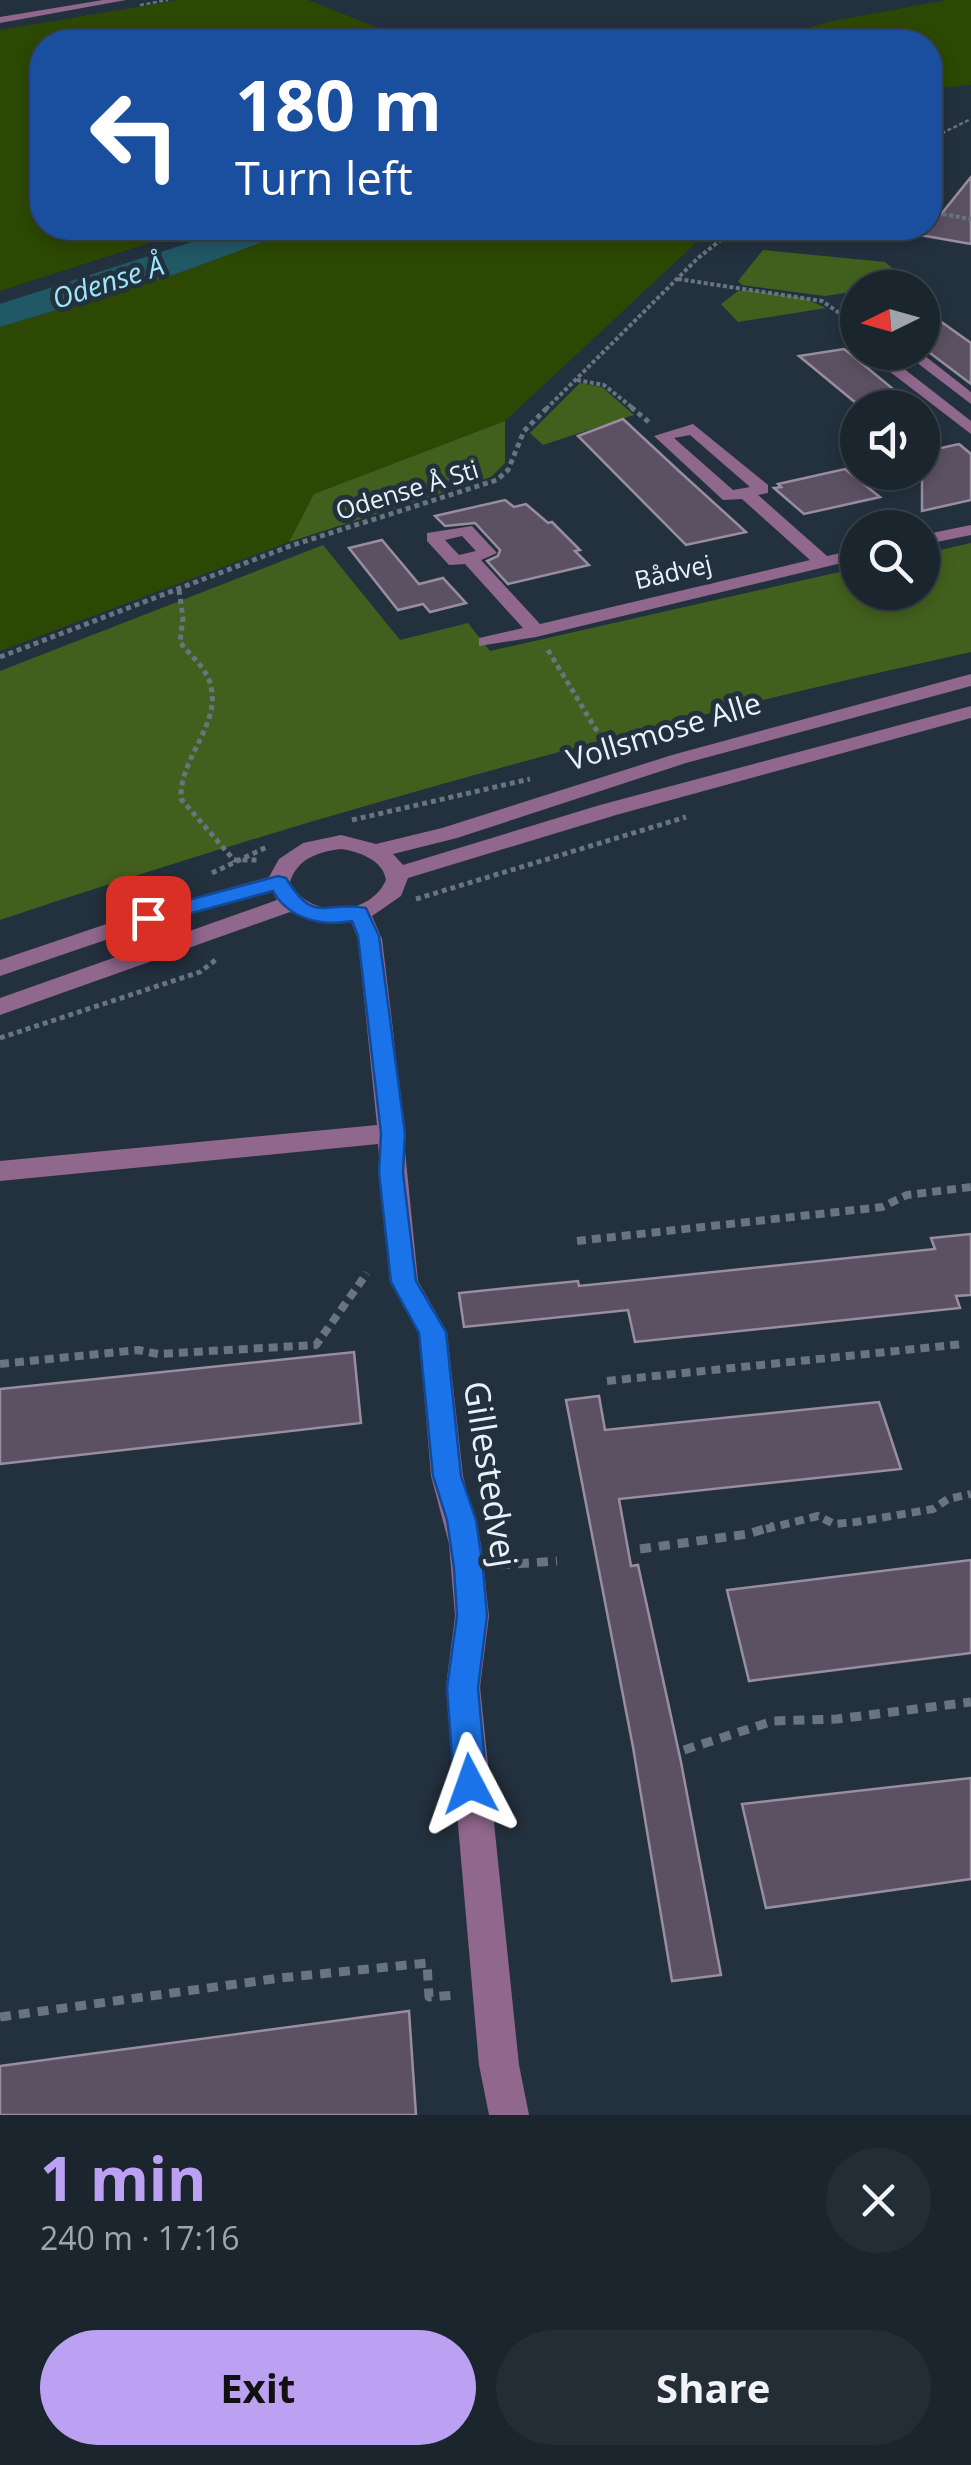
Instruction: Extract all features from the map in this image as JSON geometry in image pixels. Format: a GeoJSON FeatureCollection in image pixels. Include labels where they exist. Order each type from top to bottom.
{"type":"FeatureCollection","features":[{"type":"Feature","properties":{"kind":"street"},"geometry":{"type":"LineString","coordinates":[[0,20],[121,0]]}},
{"type":"Feature","properties":{"kind":"street"},"geometry":{"type":"LineString","coordinates":[[896,370],[971,429]]}},
{"type":"Feature","properties":{"kind":"street"},"geometry":{"type":"LineString","coordinates":[[933,370],[971,400]]}},
{"type":"Feature","properties":{"kind":"street"},"geometry":{"type":"LineString","coordinates":[[693,429],[762,489],[729,496],[662,436],[693,429]]}},
{"type":"Feature","properties":{"kind":"street"},"geometry":{"type":"LineString","coordinates":[[746,493],[823,562]]}},
{"type":"Feature","properties":{"kind":"street"},"geometry":{"type":"LineString","coordinates":[[940,536],[971,530]]}},
{"type":"Feature","properties":{"kind":"street"},"geometry":{"type":"LineString","coordinates":[[470,558],[536,631]]}},
{"type":"Feature","properties":{"kind":"street","name":"Bådvej"},"geometry":{"type":"LineString","coordinates":[[486,642],[840,558]]}},
{"type":"Feature","properties":{"kind":"street","name":"Vollsmose Alle"},"geometry":{"type":"LineString","coordinates":[[378,850],[449,834],[679,759],[971,680]]}},
{"type":"Feature","properties":{"kind":"street","name":"Vollsmose Alle"},"geometry":{"type":"LineString","coordinates":[[396,874],[608,810],[971,712]]}},
{"type":"Feature","properties":{"kind":"street"},"geometry":{"type":"LineString","coordinates":[[0,968],[148,918],[284,893],[320,916],[369,908],[393,890],[396,874],[378,850],[361,844],[321,844],[289,860],[284,893]]}},
{"type":"Feature","properties":{"kind":"street"},"geometry":{"type":"LineString","coordinates":[[0,1007],[284,893]]}},
{"type":"Feature","properties":{"kind":"street","name":"Gillestedvej"},"geometry":{"type":"LineString","coordinates":[[369,908],[404,1282],[432,1332],[447,1476],[462,1520],[468,1568],[472,1616],[463,1688],[499,2065],[509,2115]]}},
{"type":"Feature","properties":{"kind":"street"},"geometry":{"type":"LineString","coordinates":[[0,1171],[393,1133]]}},
{"type":"Feature","properties":{"kind":"path"},"geometry":{"type":"LineString","coordinates":[[942,133],[971,119]]}},
{"type":"Feature","properties":{"kind":"path"},"geometry":{"type":"LineString","coordinates":[[942,214],[971,218]]}},
{"type":"Feature","properties":{"kind":"path","name":"Odense Å Sti"},"geometry":{"type":"LineString","coordinates":[[0,657],[290,546],[496,480],[508,470],[524,431],[722,240]]}},
{"type":"Feature","properties":{"kind":"path"},"geometry":{"type":"LineString","coordinates":[[678,279],[822,301],[840,314]]}},
{"type":"Feature","properties":{"kind":"path"},"geometry":{"type":"LineString","coordinates":[[575,380],[604,385],[662,436]]}},
{"type":"Feature","properties":{"kind":"path"},"geometry":{"type":"LineString","coordinates":[[179,590],[183,618],[180,642],[206,672],[212,685],[213,704],[206,729],[181,773],[178,787],[192,814],[234,860]]}},
{"type":"Feature","properties":{"kind":"path"},"geometry":{"type":"LineString","coordinates":[[536,631],[612,756]]}},
{"type":"Feature","properties":{"kind":"path"},"geometry":{"type":"LineString","coordinates":[[369,908],[412,900],[696,814]]}},
{"type":"Feature","properties":{"kind":"path"},"geometry":{"type":"LineString","coordinates":[[578,1241],[882,1207],[907,1195],[971,1187]]}},
{"type":"Feature","properties":{"kind":"path"},"geometry":{"type":"LineString","coordinates":[[0,1364],[138,1350],[158,1354],[316,1345],[367,1273]]}},
{"type":"Feature","properties":{"kind":"path"},"geometry":{"type":"LineString","coordinates":[[607,1381],[962,1344]]}},
{"type":"Feature","properties":{"kind":"path"},"geometry":{"type":"LineString","coordinates":[[640,1549],[748,1534],[800,1518],[818,1516],[834,1524],[933,1509],[948,1498],[971,1494]]}},
{"type":"Feature","properties":{"kind":"path"},"geometry":{"type":"LineString","coordinates":[[492,1566],[557,1561]]}},
{"type":"Feature","properties":{"kind":"path"},"geometry":{"type":"LineString","coordinates":[[684,1750],[774,1721],[837,1720],[971,1702]]}},
{"type":"Feature","properties":{"kind":"path"},"geometry":{"type":"LineString","coordinates":[[0,2017],[294,1976],[426,1964],[430,1997],[462,1994]]}},
{"type":"Feature","properties":{"kind":"green space"},"geometry":{"type":"Polygon","coordinates":[[[179,0],[308,0],[383,30],[30,30],[30,240],[159,240],[0,291],[0,30],[179,0]]]}},
{"type":"Feature","properties":{"kind":"green space"},"geometry":{"type":"Polygon","coordinates":[[[947,0],[971,0],[971,85],[942,88],[942,30],[802,30],[947,0]]]}},
{"type":"Feature","properties":{"kind":"green space"},"geometry":{"type":"Polygon","coordinates":[[[268,240],[699,240],[505,421],[314,494],[289,542],[0,651],[0,327],[176,274],[268,240]]]}},
{"type":"Feature","properties":{"kind":"green space"},"geometry":{"type":"Polygon","coordinates":[[[763,250],[885,262],[895,270],[840,270],[840,294],[825,296],[742,285],[738,281],[763,250]]]}},
{"type":"Feature","properties":{"kind":"green space"},"geometry":{"type":"Polygon","coordinates":[[[738,291],[804,298],[826,308],[738,322],[721,304],[738,291]]]}},
{"type":"Feature","properties":{"kind":"green space"},"geometry":{"type":"Polygon","coordinates":[[[580,383],[602,387],[634,415],[543,445],[530,433],[580,383]]]}},
{"type":"Feature","properties":{"kind":"green space"},"geometry":{"type":"Polygon","coordinates":[[[505,421],[505,463],[491,477],[289,542],[314,494],[505,421]]]}},
{"type":"Feature","properties":{"kind":"green space"},"geometry":{"type":"Polygon","coordinates":[[[971,543],[971,652],[726,709],[482,773],[240,843],[0,920],[0,671],[323,545],[400,640],[468,623],[490,651],[840,572],[840,610],[940,610],[940,550],[971,543]]]}},
{"type":"Feature","properties":{"kind":"water","name":"Odense Å"},"geometry":{"type":"Polygon","coordinates":[[[198,240],[268,240],[176,274],[0,327],[0,304],[198,240]]]}},
{"type":"Feature","properties":{"kind":"building"},"geometry":{"type":"Polygon","coordinates":[[[971,177],[971,244],[942,239],[942,213],[971,177]]]}},
{"type":"Feature","properties":{"kind":"building"},"geometry":{"type":"Polygon","coordinates":[[[940,321],[971,343],[971,384],[940,361],[940,321]]]}},
{"type":"Feature","properties":{"kind":"building"},"geometry":{"type":"Polygon","coordinates":[[[840,350],[840,370],[870,370],[894,390],[840,390],[799,356],[840,350]]]}},
{"type":"Feature","properties":{"kind":"building"},"geometry":{"type":"Polygon","coordinates":[[[623,419],[746,532],[686,545],[578,436],[623,419]]]}},
{"type":"Feature","properties":{"kind":"building"},"geometry":{"type":"Polygon","coordinates":[[[959,444],[971,454],[971,500],[922,510],[922,490],[940,490],[940,448],[959,444]]]}},
{"type":"Feature","properties":{"kind":"building"},"geometry":{"type":"Polygon","coordinates":[[[840,470],[840,490],[871,490],[880,497],[804,514],[774,488],[781,487],[778,484],[840,470]]]}},
{"type":"Feature","properties":{"kind":"building"},"geometry":{"type":"Polygon","coordinates":[[[505,500],[514,507],[526,504],[548,523],[552,522],[589,565],[508,584],[487,561],[498,556],[500,550],[475,523],[445,526],[435,516],[505,500]]]}},
{"type":"Feature","properties":{"kind":"building"},"geometry":{"type":"Polygon","coordinates":[[[382,540],[419,584],[443,578],[466,603],[430,612],[423,604],[398,610],[349,548],[382,540]]]}},
{"type":"Feature","properties":{"kind":"building"},"geometry":{"type":"Polygon","coordinates":[[[971,1234],[971,1295],[956,1296],[960,1308],[635,1342],[628,1310],[464,1327],[459,1293],[578,1281],[579,1286],[935,1249],[931,1238],[971,1234]]]}},
{"type":"Feature","properties":{"kind":"building"},"geometry":{"type":"Polygon","coordinates":[[[354,1352],[361,1423],[0,1464],[0,1389],[354,1352]]]}},
{"type":"Feature","properties":{"kind":"building"},"geometry":{"type":"Polygon","coordinates":[[[599,1396],[605,1430],[879,1402],[901,1469],[619,1499],[631,1566],[638,1565],[681,1762],[721,1975],[672,1981],[633,1747],[566,1400],[599,1396]]]}},
{"type":"Feature","properties":{"kind":"building"},"geometry":{"type":"Polygon","coordinates":[[[971,1560],[971,1653],[749,1681],[727,1590],[971,1560]]]}},
{"type":"Feature","properties":{"kind":"building"},"geometry":{"type":"Polygon","coordinates":[[[971,1778],[971,1879],[766,1908],[742,1804],[971,1778]]]}},
{"type":"Feature","properties":{"kind":"building"},"geometry":{"type":"Polygon","coordinates":[[[409,2011],[416,2115],[0,2115],[0,2066],[409,2011]]]}},
{"type":"Feature","properties":{"kind":"route"},"geometry":{"type":"LineString","coordinates":[[148,918],[278,882],[290,904],[303,911],[320,916],[359,913],[369,936],[393,1133],[391,1173],[404,1282],[432,1332],[447,1476],[462,1520],[468,1568],[472,1616],[463,1688],[470,1784]]}}]}
